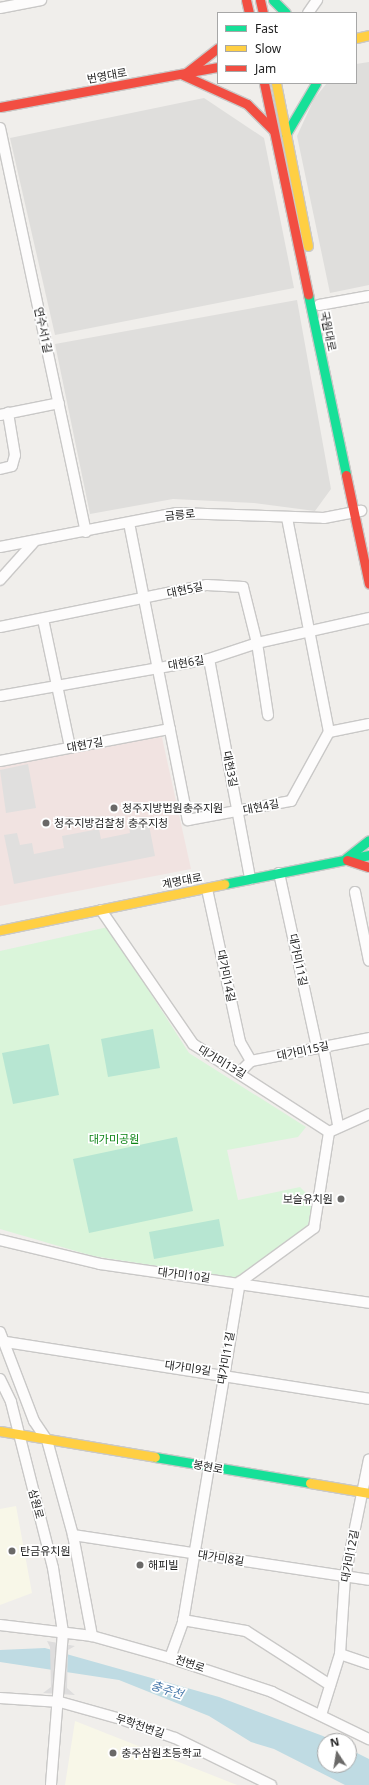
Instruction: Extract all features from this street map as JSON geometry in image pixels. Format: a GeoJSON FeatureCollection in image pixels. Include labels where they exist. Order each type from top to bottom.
{"type":"FeatureCollection","features":[{"type":"Feature","properties":{"kind":"street"},"geometry":{"type":"LineString","coordinates":[[0,8],[41,0]]}},
{"type":"Feature","properties":{"kind":"street"},"geometry":{"type":"LineString","coordinates":[[241,12],[245,0]]}},
{"type":"Feature","properties":{"kind":"street"},"geometry":{"type":"LineString","coordinates":[[245,0],[249,12]]}},
{"type":"Feature","properties":{"kind":"street"},"geometry":{"type":"LineString","coordinates":[[260,0],[263,12]]}},
{"type":"Feature","properties":{"kind":"street"},"geometry":{"type":"LineString","coordinates":[[273,0],[285,12]]}},
{"type":"Feature","properties":{"kind":"street"},"geometry":{"type":"LineString","coordinates":[[309,12],[317,0]]}},
{"type":"Feature","properties":{"kind":"street"},"geometry":{"type":"LineString","coordinates":[[217,49],[183,75],[246,104],[274,131]]}},
{"type":"Feature","properties":{"kind":"street","name":"번영대로"},"geometry":{"type":"LineString","coordinates":[[0,107],[183,75],[217,67]]}},
{"type":"Feature","properties":{"kind":"street","name":"국원대로"},"geometry":{"type":"LineString","coordinates":[[264,84],[358,512],[369,550]]}},
{"type":"Feature","properties":{"kind":"street","name":"국원대로"},"geometry":{"type":"LineString","coordinates":[[276,84],[358,512],[369,584]]}},
{"type":"Feature","properties":{"kind":"street"},"geometry":{"type":"LineString","coordinates":[[286,134],[315,84]]}},
{"type":"Feature","properties":{"kind":"street","name":"연수서1길"},"geometry":{"type":"LineString","coordinates":[[0,128],[86,532]]}},
{"type":"Feature","properties":{"kind":"street"},"geometry":{"type":"LineString","coordinates":[[319,305],[369,296]]}},
{"type":"Feature","properties":{"kind":"street"},"geometry":{"type":"LineString","coordinates":[[0,469],[12,466],[15,455],[4,414],[59,403]]}},
{"type":"Feature","properties":{"kind":"street","name":"금릉로"},"geometry":{"type":"LineString","coordinates":[[0,547],[34,542],[177,513],[324,518],[358,512]]}},
{"type":"Feature","properties":{"kind":"street"},"geometry":{"type":"LineString","coordinates":[[287,517],[311,632],[329,732],[369,724]]}},
{"type":"Feature","properties":{"kind":"street","name":"대현4길"},"geometry":{"type":"LineString","coordinates":[[129,523],[188,820],[238,812],[291,801],[329,732]]}},
{"type":"Feature","properties":{"kind":"street"},"geometry":{"type":"LineString","coordinates":[[0,580],[34,542]]}},
{"type":"Feature","properties":{"kind":"street","name":"대현5길"},"geometry":{"type":"LineString","coordinates":[[0,627],[207,585],[243,587],[257,643],[268,715]]}},
{"type":"Feature","properties":{"kind":"street","name":"대현6길"},"geometry":{"type":"LineString","coordinates":[[0,696],[209,659],[257,643],[369,618]]}},
{"type":"Feature","properties":{"kind":"street"},"geometry":{"type":"LineString","coordinates":[[43,619],[70,747]]}},
{"type":"Feature","properties":{"kind":"street","name":"대현3길"},"geometry":{"type":"LineString","coordinates":[[209,659],[250,879]]}},
{"type":"Feature","properties":{"kind":"street","name":"대현7길"},"geometry":{"type":"LineString","coordinates":[[0,761],[170,729]]}},
{"type":"Feature","properties":{"kind":"street"},"geometry":{"type":"LineString","coordinates":[[344,859],[369,840]]}},
{"type":"Feature","properties":{"kind":"street","name":"계명대로"},"geometry":{"type":"LineString","coordinates":[[0,930],[369,855]]}},
{"type":"Feature","properties":{"kind":"street"},"geometry":{"type":"LineString","coordinates":[[344,859],[369,867]]}},
{"type":"Feature","properties":{"kind":"street","name":"대가미11길"},"geometry":{"type":"LineString","coordinates":[[279,873],[338,1125]]}},
{"type":"Feature","properties":{"kind":"street","name":"대가미14길"},"geometry":{"type":"LineString","coordinates":[[207,889],[240,1042],[251,1061]]}},
{"type":"Feature","properties":{"kind":"street"},"geometry":{"type":"LineString","coordinates":[[355,892],[369,961]]}},
{"type":"Feature","properties":{"kind":"street","name":"대가미13길"},"geometry":{"type":"LineString","coordinates":[[101,910],[192,1044],[240,1072],[329,1132]]}},
{"type":"Feature","properties":{"kind":"street","name":"대가미15길"},"geometry":{"type":"LineString","coordinates":[[251,1061],[369,1038]]}},
{"type":"Feature","properties":{"kind":"street"},"geometry":{"type":"LineString","coordinates":[[240,1072],[251,1061]]}},
{"type":"Feature","properties":{"kind":"street"},"geometry":{"type":"LineString","coordinates":[[240,1282],[314,1228],[329,1132],[338,1125],[369,1114]]}},
{"type":"Feature","properties":{"kind":"street","name":"대가미10길"},"geometry":{"type":"LineString","coordinates":[[0,1240],[100,1264],[240,1282],[369,1303]]}},
{"type":"Feature","properties":{"kind":"street","name":"대가미11길"},"geometry":{"type":"LineString","coordinates":[[170,1658],[183,1620],[192,1553],[240,1282]]}},
{"type":"Feature","properties":{"kind":"street"},"geometry":{"type":"LineString","coordinates":[[0,1332],[6,1342],[34,1421],[47,1440],[73,1535],[92,1636]]}},
{"type":"Feature","properties":{"kind":"street","name":"대가미9길"},"geometry":{"type":"LineString","coordinates":[[6,1342],[224,1373],[369,1398]]}},
{"type":"Feature","properties":{"kind":"street","name":"삼원로"},"geometry":{"type":"LineString","coordinates":[[0,1379],[11,1402],[53,1568],[63,1632],[60,1702]]}},
{"type":"Feature","properties":{"kind":"street","name":"봉현로"},"geometry":{"type":"LineString","coordinates":[[0,1430],[47,1440],[366,1492]]}},
{"type":"Feature","properties":{"kind":"street","name":"대가미12길"},"geometry":{"type":"LineString","coordinates":[[321,1715],[340,1654],[345,1577],[366,1492],[369,1460]]}},
{"type":"Feature","properties":{"kind":"street","name":"대가미8길"},"geometry":{"type":"LineString","coordinates":[[73,1535],[369,1580]]}},
{"type":"Feature","properties":{"kind":"street"},"geometry":{"type":"LineString","coordinates":[[183,1620],[246,1631],[330,1685]]}},
{"type":"Feature","properties":{"kind":"street","name":"천변로"},"geometry":{"type":"LineString","coordinates":[[0,1626],[92,1636],[170,1658],[272,1692],[369,1739]]}},
{"type":"Feature","properties":{"kind":"street"},"geometry":{"type":"LineString","coordinates":[[340,1654],[369,1664]]}},
{"type":"Feature","properties":{"kind":"street","name":"무학천변길"},"geometry":{"type":"LineString","coordinates":[[0,1698],[60,1702],[175,1738],[272,1785]]}},
{"type":"Feature","properties":{"kind":"street"},"geometry":{"type":"LineString","coordinates":[[51,1785],[60,1702]]}},
{"type":"Feature","properties":{"kind":"shaded area"},"geometry":{"type":"Polygon","coordinates":[[[369,62],[369,285],[330,293],[297,136],[314,99],[326,84],[357,84],[357,64],[369,62]]]}},
{"type":"Feature","properties":{"kind":"shaded area"},"geometry":{"type":"Polygon","coordinates":[[[204,98],[264,138],[294,288],[55,335],[10,138],[204,98]]]}},
{"type":"Feature","properties":{"kind":"shaded area"},"geometry":{"type":"Polygon","coordinates":[[[297,300],[331,489],[315,511],[254,503],[173,499],[90,514],[55,344],[297,300]]]}},
{"type":"Feature","properties":{"kind":"shaded area"},"geometry":{"type":"Polygon","coordinates":[[[161,733],[191,869],[0,906],[0,764],[161,733]]]}},
{"type":"Feature","properties":{"kind":"shaded area"},"geometry":{"type":"Polygon","coordinates":[[[28,764],[36,808],[6,813],[0,770],[28,764]]]}},
{"type":"Feature","properties":{"kind":"shaded area"},"geometry":{"type":"Polygon","coordinates":[[[148,820],[155,856],[14,884],[4,835],[17,833],[20,845],[32,843],[34,854],[64,848],[62,836],[99,829],[101,839],[130,833],[128,823],[148,820]]]}},
{"type":"Feature","properties":{"kind":"shaded area","name":"탄금유치원"},"geometry":{"type":"Polygon","coordinates":[[[16,1506],[32,1593],[0,1605],[0,1509],[16,1506]]]}},
{"type":"Feature","properties":{"kind":"shaded area","name":"충주삼원초등학교"},"geometry":{"type":"Polygon","coordinates":[[[75,1721],[237,1785],[65,1785],[75,1721]]]}},
{"type":"Feature","properties":{"kind":"green space","name":"대가미공원"},"geometry":{"type":"Polygon","coordinates":[[[108,927],[189,1053],[306,1127],[298,1137],[227,1150],[238,1200],[300,1187],[313,1200],[308,1226],[235,1278],[93,1256],[0,1229],[0,951],[108,927]]]}},
{"type":"Feature","properties":{"kind":"green space"},"geometry":{"type":"Polygon","coordinates":[[[153,1029],[160,1068],[108,1077],[101,1039],[153,1029]]]}},
{"type":"Feature","properties":{"kind":"green space"},"geometry":{"type":"Polygon","coordinates":[[[49,1044],[59,1095],[13,1104],[2,1053],[49,1044]]]}},
{"type":"Feature","properties":{"kind":"green space"},"geometry":{"type":"Polygon","coordinates":[[[177,1137],[193,1211],[89,1233],[73,1159],[177,1137]]]}},
{"type":"Feature","properties":{"kind":"green space"},"geometry":{"type":"Polygon","coordinates":[[[219,1219],[224,1246],[154,1259],[149,1232],[219,1219]]]}},
{"type":"Feature","properties":{"kind":"water","name":"충주천"},"geometry":{"type":"Polygon","coordinates":[[[45,1648],[219,1697],[317,1734],[317,1771],[274,1749],[251,1742],[209,1716],[119,1680],[0,1662],[0,1650],[45,1648]]]}},
{"type":"Feature","properties":{"kind":"water","name":"충주천"},"geometry":{"type":"Polygon","coordinates":[[[357,1753],[369,1759],[369,1785],[345,1785],[321,1773],[357,1773],[357,1753]]]}},
{"type":"Feature","properties":{"kind":"pier"},"geometry":{"type":"Polygon","coordinates":[[[47,1641],[75,1646],[68,1650],[67,1688],[75,1695],[43,1693],[51,1687],[50,1647],[47,1641]]]}},
{"type":"Feature","properties":{"kind":"traffic: fast"},"geometry":{"type":"LineString","coordinates":[[273,0],[285,12]]}},
{"type":"Feature","properties":{"kind":"traffic: fast"},"geometry":{"type":"LineString","coordinates":[[286,134],[315,84]]}},
{"type":"Feature","properties":{"kind":"traffic: fast"},"geometry":{"type":"LineString","coordinates":[[308,294],[346,475]]}},
{"type":"Feature","properties":{"kind":"traffic: fast"},"geometry":{"type":"LineString","coordinates":[[346,858],[369,840]]}},
{"type":"Feature","properties":{"kind":"traffic: fast"},"geometry":{"type":"LineString","coordinates":[[224,884],[369,855]]}},
{"type":"Feature","properties":{"kind":"traffic: fast"},"geometry":{"type":"LineString","coordinates":[[155,1457],[310,1483]]}},
{"type":"Feature","properties":{"kind":"traffic: slow"},"geometry":{"type":"LineString","coordinates":[[357,38],[369,35]]}},
{"type":"Feature","properties":{"kind":"traffic: slow"},"geometry":{"type":"LineString","coordinates":[[276,84],[308,246]]}},
{"type":"Feature","properties":{"kind":"traffic: slow"},"geometry":{"type":"LineString","coordinates":[[0,930],[224,884]]}},
{"type":"Feature","properties":{"kind":"traffic: slow"},"geometry":{"type":"LineString","coordinates":[[0,1431],[155,1457]]}},
{"type":"Feature","properties":{"kind":"traffic: slow"},"geometry":{"type":"LineString","coordinates":[[310,1483],[369,1493]]}},
{"type":"Feature","properties":{"kind":"traffic: jam"},"geometry":{"type":"LineString","coordinates":[[246,0],[249,12]]}},
{"type":"Feature","properties":{"kind":"traffic: jam"},"geometry":{"type":"LineString","coordinates":[[260,0],[263,12]]}},
{"type":"Feature","properties":{"kind":"traffic: jam"},"geometry":{"type":"LineString","coordinates":[[187,72],[217,49]]}},
{"type":"Feature","properties":{"kind":"traffic: jam"},"geometry":{"type":"LineString","coordinates":[[0,107],[217,67]]}},
{"type":"Feature","properties":{"kind":"traffic: jam"},"geometry":{"type":"LineString","coordinates":[[183,75],[247,104],[273,130]]}},
{"type":"Feature","properties":{"kind":"traffic: jam"},"geometry":{"type":"LineString","coordinates":[[264,84],[308,294]]}},
{"type":"Feature","properties":{"kind":"traffic: jam"},"geometry":{"type":"LineString","coordinates":[[346,475],[369,584]]}},
{"type":"Feature","properties":{"kind":"traffic: jam"},"geometry":{"type":"LineString","coordinates":[[347,860],[369,867]]}},
{"type":"Feature","properties":{"kind":"place","name":"청주지방법원충주지원"},"geometry":{"type":"Point","coordinates":[114,808]}},
{"type":"Feature","properties":{"kind":"place","name":"청주지방검찰청 충주지청"},"geometry":{"type":"Point","coordinates":[46,823]}},
{"type":"Feature","properties":{"kind":"place","name":"보슬유치원"},"geometry":{"type":"Point","coordinates":[341,1199]}},
{"type":"Feature","properties":{"kind":"place","name":"탄금유치원"},"geometry":{"type":"Point","coordinates":[12,1551]}},
{"type":"Feature","properties":{"kind":"place","name":"해피빌"},"geometry":{"type":"Point","coordinates":[140,1565]}},
{"type":"Feature","properties":{"kind":"place","name":"충주삼원초등학교"},"geometry":{"type":"Point","coordinates":[113,1753]}}]}
